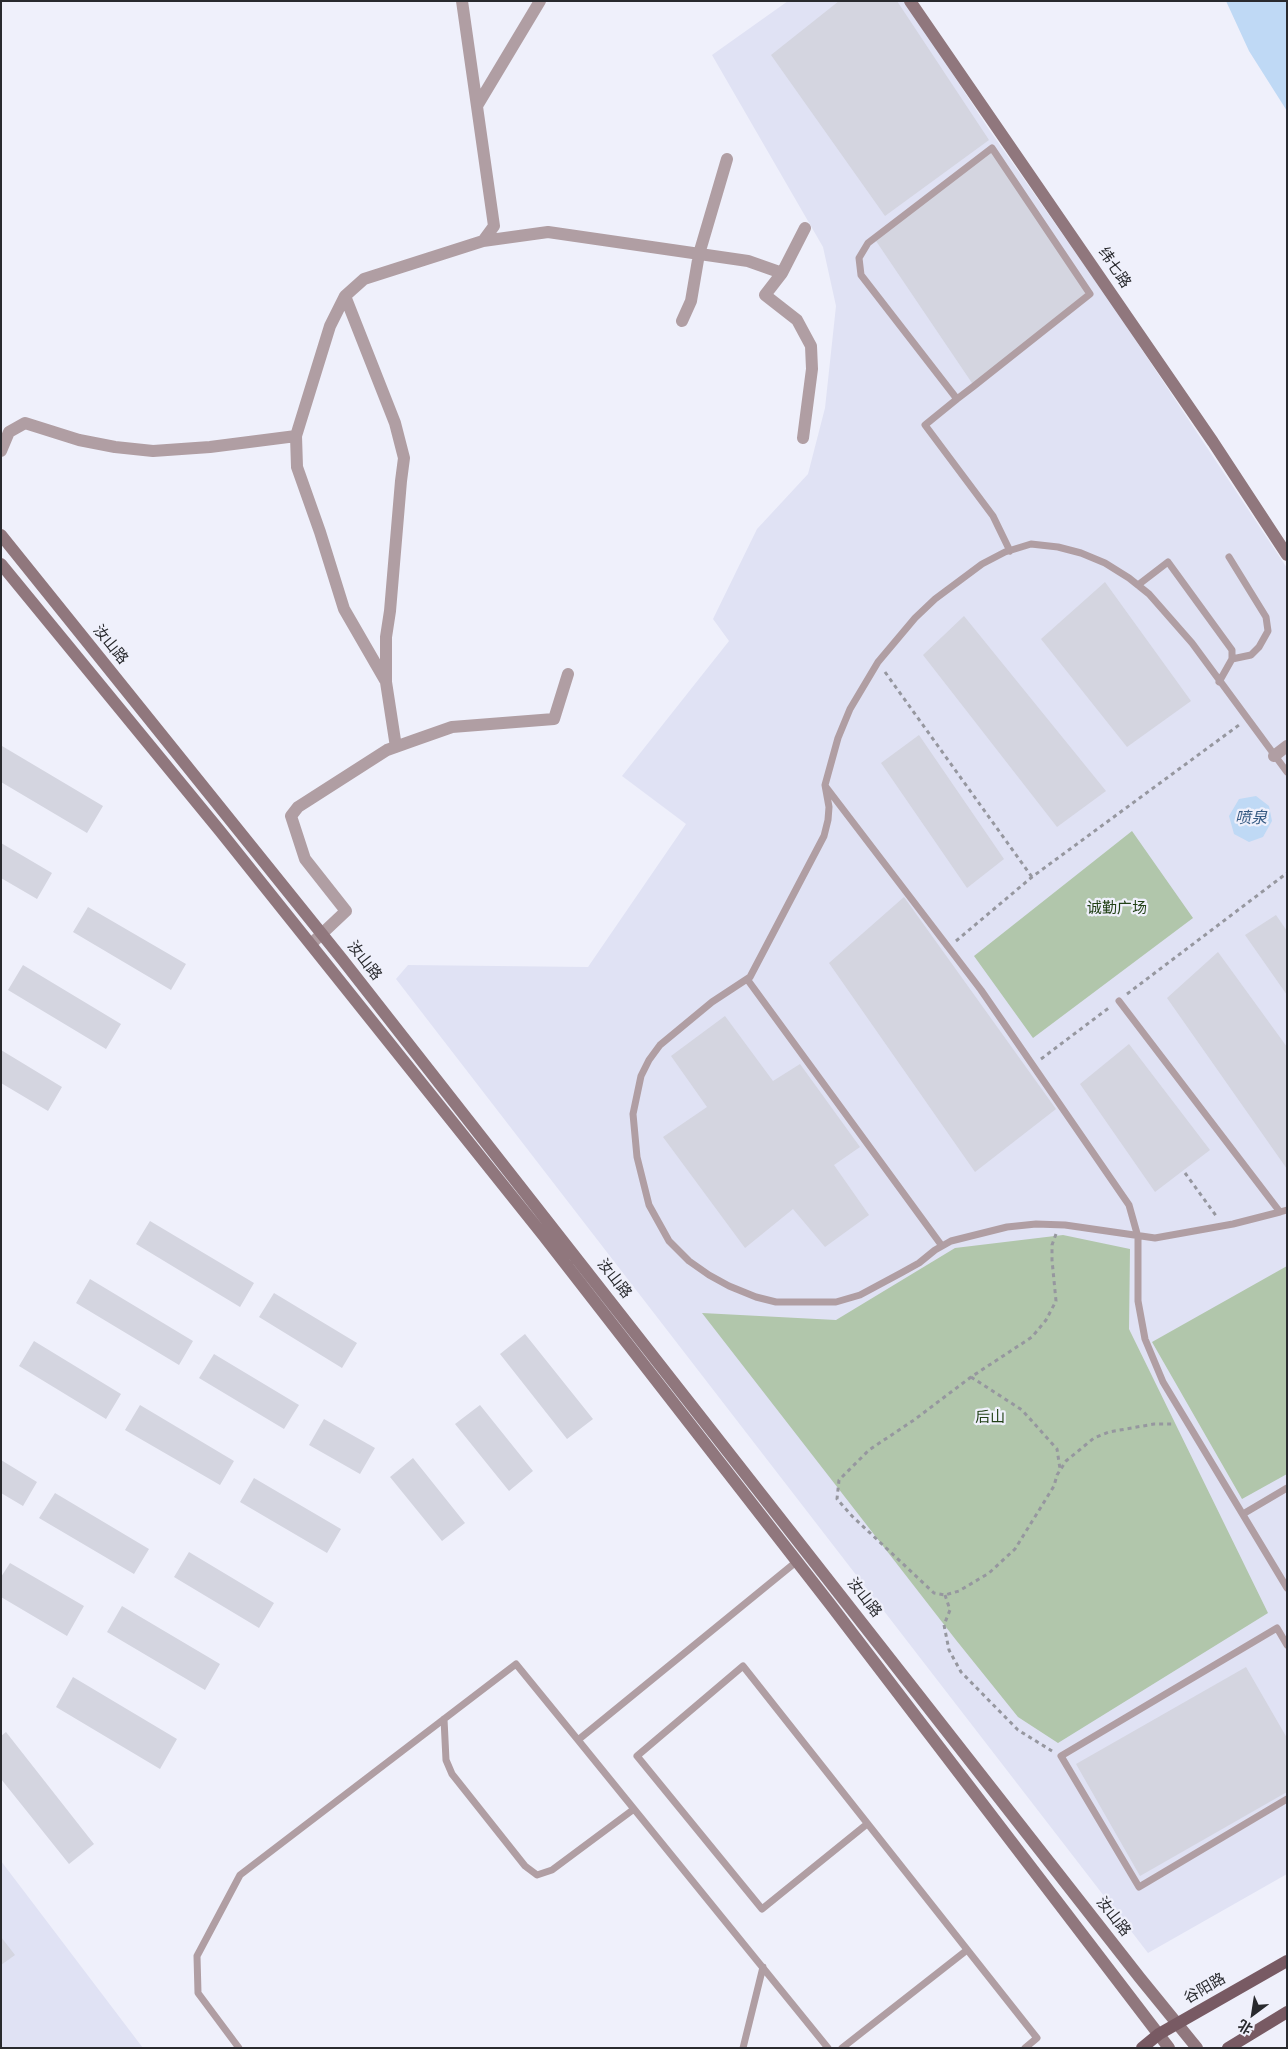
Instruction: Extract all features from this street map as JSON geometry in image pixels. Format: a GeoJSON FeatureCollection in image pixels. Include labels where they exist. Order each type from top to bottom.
{"type":"FeatureCollection","features":[{"type":"Feature","properties":{"kind":"main road","name":"谷阳路"},"geometry":{"type":"LineString","coordinates":[[1142,2048],[1159,2034],[1287,1961]]}},
{"type":"Feature","properties":{"kind":"main road"},"geometry":{"type":"LineString","coordinates":[[1228,2048],[1287,2012]]}},
{"type":"Feature","properties":{"kind":"street"},"geometry":{"type":"LineString","coordinates":[[462,1],[494,226],[483,240]]}},
{"type":"Feature","properties":{"kind":"street"},"geometry":{"type":"LineString","coordinates":[[477,106],[540,1]]}},
{"type":"Feature","properties":{"kind":"street","name":"纬七路"},"geometry":{"type":"LineString","coordinates":[[910,1],[1213,442],[1287,555]]}},
{"type":"Feature","properties":{"kind":"street"},"geometry":{"type":"LineString","coordinates":[[682,321],[691,301],[699,254],[727,159]]}},
{"type":"Feature","properties":{"kind":"street"},"geometry":{"type":"LineString","coordinates":[[804,438],[812,369],[811,346],[797,320],[765,295],[782,273],[805,228]]}},
{"type":"Feature","properties":{"kind":"street"},"geometry":{"type":"LineString","coordinates":[[386,682],[344,609],[297,467],[296,436],[330,326],[345,296],[364,279],[483,240],[548,232],[748,261],[782,273]]}},
{"type":"Feature","properties":{"kind":"street"},"geometry":{"type":"LineString","coordinates":[[345,296],[395,423],[404,458],[386,636],[386,682],[396,747]]}},
{"type":"Feature","properties":{"kind":"street"},"geometry":{"type":"LineString","coordinates":[[1,451],[9,432],[25,424],[79,440],[116,447],[154,451],[210,448],[296,436]]}},
{"type":"Feature","properties":{"kind":"street","name":"汝山路"},"geometry":{"type":"LineString","coordinates":[[1,535],[322,934],[1197,2048]]}},
{"type":"Feature","properties":{"kind":"street","name":"汝山路"},"geometry":{"type":"LineString","coordinates":[[1,564],[311,944],[543,1235],[830,1604],[1169,2048]]}},
{"type":"Feature","properties":{"kind":"street"},"geometry":{"type":"LineString","coordinates":[[311,944],[346,911],[305,860],[291,816],[298,807],[387,750],[452,727],[554,719],[568,674]]}},
{"type":"Feature","properties":{"kind":"street"},"geometry":{"type":"LineString","coordinates":[[1274,756],[1287,746]]}},
{"type":"Feature","properties":{"kind":"lane"},"geometry":{"type":"LineString","coordinates":[[957,399],[862,276],[859,258],[868,243],[992,148],[1090,294],[925,425],[993,516],[1010,551]]}},
{"type":"Feature","properties":{"kind":"lane"},"geometry":{"type":"LineString","coordinates":[[1118,1001],[1283,1211],[1224,1225],[1155,1238],[1059,1225],[1007,1226],[974,1234],[942,1246],[901,1273],[860,1295],[836,1302],[798,1303],[776,1302],[756,1297],[709,1275],[689,1261],[669,1241],[649,1205],[637,1157],[633,1114],[641,1076],[649,1060],[660,1045],[712,1002],[750,976],[824,836],[829,807],[825,785],[838,738],[850,710],[878,662],[915,618],[935,599],[982,564],[1031,544],[1058,547],[1081,552],[1104,563],[1138,585],[1150,594],[1192,643],[1287,772]]}},
{"type":"Feature","properties":{"kind":"lane"},"geometry":{"type":"LineString","coordinates":[[1229,557],[1266,617],[1268,631],[1259,647],[1251,655],[1232,659]]}},
{"type":"Feature","properties":{"kind":"lane"},"geometry":{"type":"LineString","coordinates":[[1138,585],[1168,562],[1232,650],[1232,659],[1219,682]]}},
{"type":"Feature","properties":{"kind":"lane"},"geometry":{"type":"LineString","coordinates":[[825,785],[981,990],[1129,1205],[1138,1237],[1138,1301],[1145,1339],[1163,1382],[1287,1588]]}},
{"type":"Feature","properties":{"kind":"lane"},"geometry":{"type":"LineString","coordinates":[[747,979],[942,1246]]}},
{"type":"Feature","properties":{"kind":"lane"},"geometry":{"type":"LineString","coordinates":[[1243,1514],[1287,1488]]}},
{"type":"Feature","properties":{"kind":"lane"},"geometry":{"type":"LineString","coordinates":[[578,1740],[796,1562]]}},
{"type":"Feature","properties":{"kind":"lane"},"geometry":{"type":"LineString","coordinates":[[1287,1645],[1277,1628],[1061,1756],[1139,1887],[1287,1799]]}},
{"type":"Feature","properties":{"kind":"lane"},"geometry":{"type":"LineString","coordinates":[[239,2048],[198,1993],[197,1956],[240,1875],[516,1664],[828,2048]]}},
{"type":"Feature","properties":{"kind":"lane"},"geometry":{"type":"LineString","coordinates":[[868,1824],[762,1909],[637,1756],[743,1666],[868,1824],[967,1950],[1037,2038],[1025,2048]]}},
{"type":"Feature","properties":{"kind":"lane"},"geometry":{"type":"LineString","coordinates":[[444,1719],[446,1760],[452,1774],[525,1866],[537,1876],[552,1870],[634,1809]]}},
{"type":"Feature","properties":{"kind":"lane"},"geometry":{"type":"LineString","coordinates":[[842,2048],[967,1950]]}},
{"type":"Feature","properties":{"kind":"lane"},"geometry":{"type":"LineString","coordinates":[[743,2048],[763,1968]]}},
{"type":"Feature","properties":{"kind":"path"},"geometry":{"type":"LineString","coordinates":[[878,662],[1032,877]]}},
{"type":"Feature","properties":{"kind":"path"},"geometry":{"type":"LineString","coordinates":[[948,948],[1032,877],[1247,719]]}},
{"type":"Feature","properties":{"kind":"path"},"geometry":{"type":"LineString","coordinates":[[1033,1066],[1287,873]]}},
{"type":"Feature","properties":{"kind":"path"},"geometry":{"type":"LineString","coordinates":[[1185,1173],[1224,1225]]}},
{"type":"Feature","properties":{"kind":"path"},"geometry":{"type":"LineString","coordinates":[[1059,1225],[1052,1245],[1056,1301],[1046,1320],[1032,1337],[971,1377],[914,1420],[869,1450],[839,1480],[837,1499],[934,1593],[944,1595],[959,1591],[989,1573],[1015,1549],[1054,1486],[1060,1470],[1066,1461],[1094,1438],[1109,1432],[1154,1424],[1188,1424]]}},
{"type":"Feature","properties":{"kind":"path"},"geometry":{"type":"LineString","coordinates":[[971,1377],[1022,1410],[1057,1449],[1060,1470]]}},
{"type":"Feature","properties":{"kind":"path"},"geometry":{"type":"LineString","coordinates":[[944,1595],[950,1610],[944,1625],[949,1650],[961,1672],[1018,1730],[1061,1756]]}},
{"type":"Feature","properties":{"kind":"shaded area"},"geometry":{"type":"Polygon","coordinates":[[[788,1],[905,1],[988,128],[1113,306],[1287,568],[1287,1874],[1148,1953],[396,979],[408,965],[588,967],[686,824],[622,776],[729,641],[713,619],[757,529],[808,474],[825,408],[836,306],[823,247],[712,55],[788,1]]]}},
{"type":"Feature","properties":{"kind":"shaded area"},"geometry":{"type":"Polygon","coordinates":[[[1,1861],[143,2048],[1,2048],[1,1861]]]}},
{"type":"Feature","properties":{"kind":"green space","name":"诚勤广场"},"geometry":{"type":"Polygon","coordinates":[[[1132,831],[1193,918],[1033,1038],[974,956],[1132,831]]]}},
{"type":"Feature","properties":{"kind":"green space","name":"后山"},"geometry":{"type":"Polygon","coordinates":[[[1063,1235],[1130,1249],[1129,1329],[1268,1613],[1058,1743],[1018,1717],[702,1313],[836,1320],[955,1248],[1063,1235]]]}},
{"type":"Feature","properties":{"kind":"green space"},"geometry":{"type":"Polygon","coordinates":[[[1287,1266],[1287,1474],[1242,1499],[1152,1342],[1287,1266]]]}},
{"type":"Feature","properties":{"kind":"water"},"geometry":{"type":"Polygon","coordinates":[[[1226,1],[1287,1],[1287,111],[1249,51],[1226,1]]]}},
{"type":"Feature","properties":{"kind":"water","name":"喷泉"},"geometry":{"type":"Polygon","coordinates":[[[1256,796],[1269,806],[1272,821],[1263,837],[1249,842],[1234,834],[1229,816],[1239,799],[1256,796]]]}},
{"type":"Feature","properties":{"kind":"building"},"geometry":{"type":"Polygon","coordinates":[[[839,1],[897,1],[989,140],[885,216],[771,55],[839,1]]]}},
{"type":"Feature","properties":{"kind":"building"},"geometry":{"type":"Polygon","coordinates":[[[992,148],[1090,294],[974,386],[874,238],[992,148]]]}},
{"type":"Feature","properties":{"kind":"building"},"geometry":{"type":"Polygon","coordinates":[[[1105,582],[1191,701],[1127,747],[1041,639],[1105,582]]]}},
{"type":"Feature","properties":{"kind":"building"},"geometry":{"type":"Polygon","coordinates":[[[964,616],[1106,791],[1057,827],[923,655],[964,616]]]}},
{"type":"Feature","properties":{"kind":"building"},"geometry":{"type":"Polygon","coordinates":[[[919,735],[1004,859],[967,888],[881,763],[919,735]]]}},
{"type":"Feature","properties":{"kind":"building"},"geometry":{"type":"Polygon","coordinates":[[[2,746],[103,806],[87,833],[1,782],[2,746]]]}},
{"type":"Feature","properties":{"kind":"building"},"geometry":{"type":"Polygon","coordinates":[[[1,843],[52,873],[37,899],[1,878],[1,843]]]}},
{"type":"Feature","properties":{"kind":"building"},"geometry":{"type":"Polygon","coordinates":[[[904,897],[1056,1109],[975,1172],[829,963],[904,897]]]}},
{"type":"Feature","properties":{"kind":"building"},"geometry":{"type":"Polygon","coordinates":[[[88,907],[186,964],[171,990],[73,932],[88,907]]]}},
{"type":"Feature","properties":{"kind":"building"},"geometry":{"type":"Polygon","coordinates":[[[1276,915],[1287,931],[1287,995],[1245,935],[1276,915]]]}},
{"type":"Feature","properties":{"kind":"building"},"geometry":{"type":"Polygon","coordinates":[[[1218,952],[1287,1047],[1287,1169],[1167,998],[1218,952]]]}},
{"type":"Feature","properties":{"kind":"building"},"geometry":{"type":"Polygon","coordinates":[[[23,965],[121,1024],[106,1049],[8,990],[23,965]]]}},
{"type":"Feature","properties":{"kind":"building"},"geometry":{"type":"Polygon","coordinates":[[[725,1016],[773,1081],[800,1064],[860,1147],[834,1165],[869,1215],[825,1247],[793,1209],[745,1248],[663,1137],[707,1107],[671,1056],[725,1016]]]}},
{"type":"Feature","properties":{"kind":"building"},"geometry":{"type":"Polygon","coordinates":[[[1129,1044],[1210,1150],[1155,1192],[1080,1084],[1129,1044]]]}},
{"type":"Feature","properties":{"kind":"building"},"geometry":{"type":"Polygon","coordinates":[[[1,1050],[62,1087],[48,1111],[1,1083],[1,1050]]]}},
{"type":"Feature","properties":{"kind":"building"},"geometry":{"type":"Polygon","coordinates":[[[150,1221],[254,1283],[240,1307],[136,1244],[150,1221]]]}},
{"type":"Feature","properties":{"kind":"building"},"geometry":{"type":"Polygon","coordinates":[[[90,1279],[193,1341],[179,1365],[76,1303],[90,1279]]]}},
{"type":"Feature","properties":{"kind":"building"},"geometry":{"type":"Polygon","coordinates":[[[274,1293],[357,1343],[342,1368],[259,1317],[274,1293]]]}},
{"type":"Feature","properties":{"kind":"building"},"geometry":{"type":"Polygon","coordinates":[[[525,1334],[593,1419],[567,1439],[500,1354],[525,1334]]]}},
{"type":"Feature","properties":{"kind":"building"},"geometry":{"type":"Polygon","coordinates":[[[34,1341],[121,1394],[106,1419],[19,1366],[34,1341]]]}},
{"type":"Feature","properties":{"kind":"building"},"geometry":{"type":"Polygon","coordinates":[[[214,1354],[299,1405],[284,1429],[199,1378],[214,1354]]]}},
{"type":"Feature","properties":{"kind":"building"},"geometry":{"type":"Polygon","coordinates":[[[140,1405],[234,1461],[220,1485],[125,1430],[140,1405]]]}},
{"type":"Feature","properties":{"kind":"building"},"geometry":{"type":"Polygon","coordinates":[[[480,1405],[533,1471],[509,1491],[455,1424],[480,1405]]]}},
{"type":"Feature","properties":{"kind":"building"},"geometry":{"type":"Polygon","coordinates":[[[324,1419],[375,1448],[360,1474],[309,1445],[324,1419]]]}},
{"type":"Feature","properties":{"kind":"building"},"geometry":{"type":"Polygon","coordinates":[[[413,1458],[465,1523],[442,1541],[390,1477],[413,1458]]]}},
{"type":"Feature","properties":{"kind":"building"},"geometry":{"type":"Polygon","coordinates":[[[1,1460],[37,1482],[23,1506],[1,1493],[1,1460]]]}},
{"type":"Feature","properties":{"kind":"building"},"geometry":{"type":"Polygon","coordinates":[[[254,1478],[341,1529],[327,1553],[240,1502],[254,1478]]]}},
{"type":"Feature","properties":{"kind":"building"},"geometry":{"type":"Polygon","coordinates":[[[55,1493],[149,1549],[134,1574],[39,1518],[55,1493]]]}},
{"type":"Feature","properties":{"kind":"building"},"geometry":{"type":"Polygon","coordinates":[[[189,1552],[274,1603],[259,1628],[174,1577],[189,1552]]]}},
{"type":"Feature","properties":{"kind":"building"},"geometry":{"type":"Polygon","coordinates":[[[10,1563],[84,1606],[67,1636],[1,1597],[1,1577],[10,1563]]]}},
{"type":"Feature","properties":{"kind":"building"},"geometry":{"type":"Polygon","coordinates":[[[122,1606],[220,1664],[205,1690],[107,1632],[122,1606]]]}},
{"type":"Feature","properties":{"kind":"building"},"geometry":{"type":"Polygon","coordinates":[[[1246,1667],[1287,1738],[1287,1792],[1140,1876],[1076,1764],[1246,1667]]]}},
{"type":"Feature","properties":{"kind":"building"},"geometry":{"type":"Polygon","coordinates":[[[73,1677],[177,1739],[160,1769],[56,1707],[73,1677]]]}},
{"type":"Feature","properties":{"kind":"building"},"geometry":{"type":"Polygon","coordinates":[[[6,1732],[94,1844],[69,1864],[1,1779],[1,1736],[6,1732]]]}},
{"type":"Feature","properties":{"kind":"building"},"geometry":{"type":"Polygon","coordinates":[[[1,1937],[15,1955],[1,1965],[1,1937]]]}}]}
